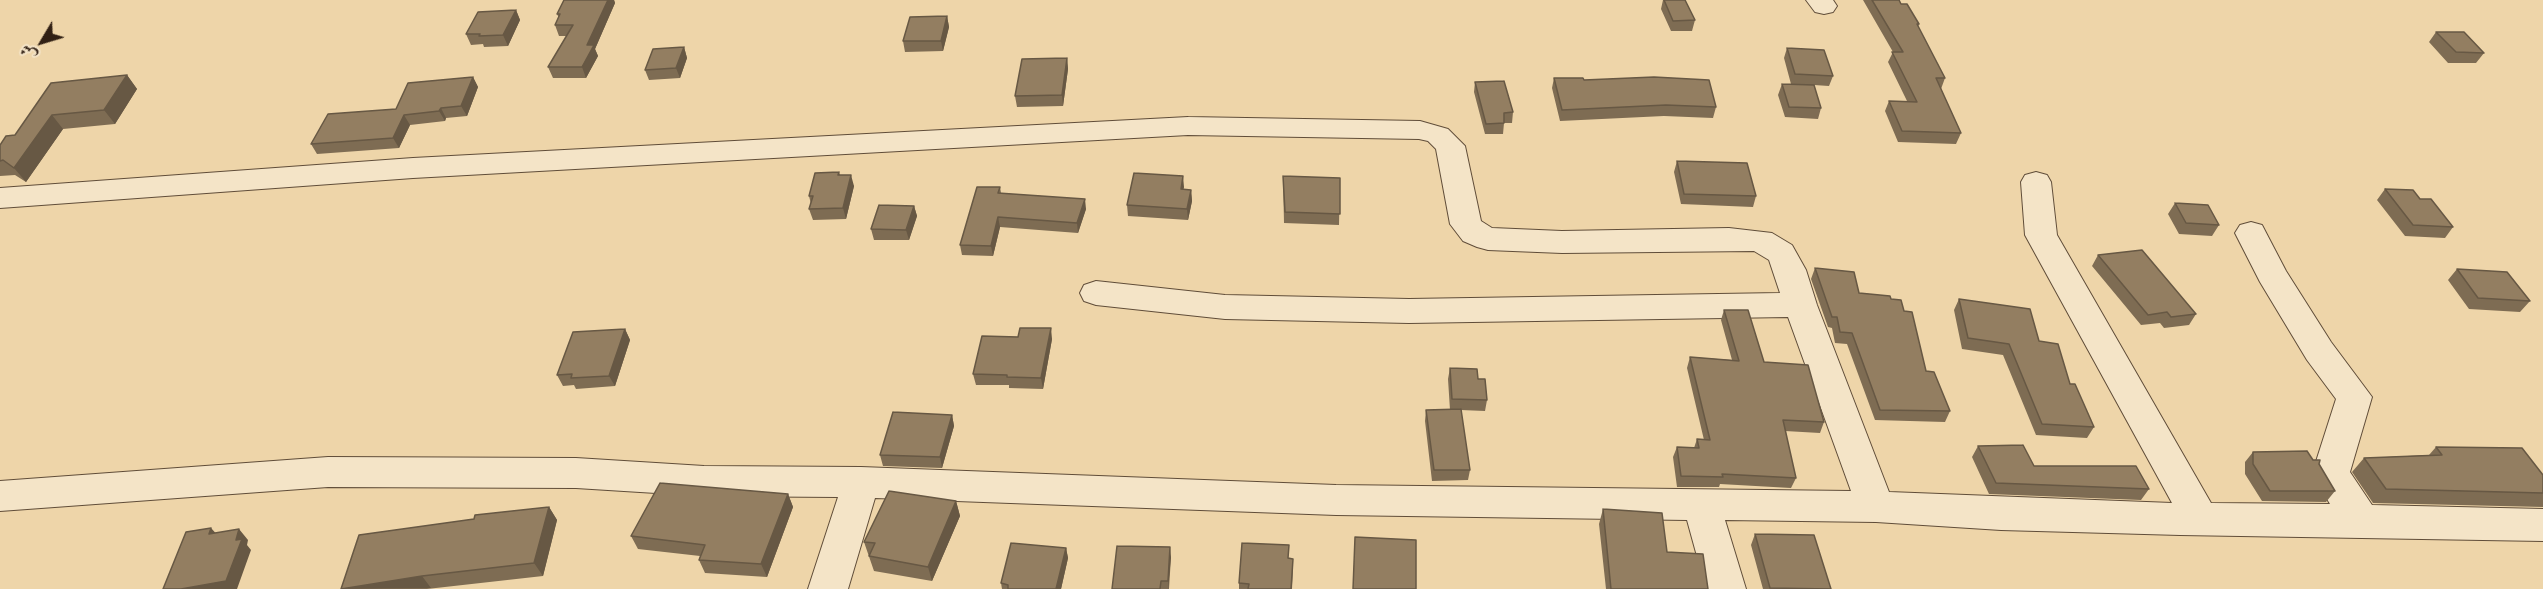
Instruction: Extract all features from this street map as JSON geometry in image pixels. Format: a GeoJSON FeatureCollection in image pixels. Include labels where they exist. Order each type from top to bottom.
{"type":"FeatureCollection","features":[{"type":"Feature","properties":{"kind":"street"},"geometry":{"type":"LineString","coordinates":[[0,198],[412,168],[1188,126],[1420,130],[1438,135],[1450,146],[1466,224],[1474,233],[1488,238],[1562,242],[1729,239],[1761,241],[1781,253],[1790,270],[1800,305],[1876,507]]}},
{"type":"Feature","properties":{"kind":"street"},"geometry":{"type":"LineString","coordinates":[[2036,182],[2041,235],[2200,519]]}},
{"type":"Feature","properties":{"kind":"street"},"geometry":{"type":"LineString","coordinates":[[2251,233],[2271,274],[2319,351],[2354,397],[2331,474],[2361,520]]}},
{"type":"Feature","properties":{"kind":"street"},"geometry":{"type":"LineString","coordinates":[[1096,293],[1225,306],[1397,311],[1800,305]]}},
{"type":"Feature","properties":{"kind":"street"},"geometry":{"type":"LineString","coordinates":[[0,496],[328,472],[576,473],[704,481],[861,482],[1336,500],[1876,507],[2001,514],[2543,525]]}},
{"type":"Feature","properties":{"kind":"street"},"geometry":{"type":"LineString","coordinates":[[828,589],[861,482]]}},
{"type":"Feature","properties":{"kind":"street"},"geometry":{"type":"LineString","coordinates":[[1701,504],[1726,589]]}},
{"type":"Feature","properties":{"kind":"building"},"geometry":{"type":"Polygon","coordinates":[[[564,0],[608,0],[587,45],[594,45],[582,67],[548,67],[573,25],[555,25],[560,14],[557,14],[564,0]]]}},
{"type":"Feature","properties":{"kind":"building"},"geometry":{"type":"Polygon","coordinates":[[[1664,0],[1685,0],[1695,20],[1673,21],[1664,0]]]}},
{"type":"Feature","properties":{"kind":"building"},"geometry":{"type":"Polygon","coordinates":[[[1872,0],[1899,0],[1901,4],[1907,4],[1945,78],[1936,78],[1961,133],[1902,131],[1889,101],[1917,102],[1892,52],[1903,52],[1872,0]]]}},
{"type":"Feature","properties":{"kind":"building"},"geometry":{"type":"Polygon","coordinates":[[[516,10],[503,35],[466,34],[478,12],[516,10]]]}},
{"type":"Feature","properties":{"kind":"building"},"geometry":{"type":"Polygon","coordinates":[[[947,16],[941,41],[903,41],[910,17],[947,16]]]}},
{"type":"Feature","properties":{"kind":"building"},"geometry":{"type":"Polygon","coordinates":[[[2436,32],[2464,32],[2484,53],[2456,52],[2436,32]]]}},
{"type":"Feature","properties":{"kind":"building"},"geometry":{"type":"Polygon","coordinates":[[[684,47],[676,68],[645,70],[653,49],[684,47]]]}},
{"type":"Feature","properties":{"kind":"building"},"geometry":{"type":"Polygon","coordinates":[[[1787,48],[1824,50],[1833,76],[1795,74],[1787,48]]]}},
{"type":"Feature","properties":{"kind":"building"},"geometry":{"type":"Polygon","coordinates":[[[1067,58],[1062,95],[1015,96],[1022,59],[1067,58]]]}},
{"type":"Feature","properties":{"kind":"building"},"geometry":{"type":"Polygon","coordinates":[[[127,75],[104,110],[52,115],[14,168],[3,160],[0,161],[0,145],[6,136],[15,135],[51,83],[127,75]]]}},
{"type":"Feature","properties":{"kind":"building"},"geometry":{"type":"Polygon","coordinates":[[[473,77],[461,106],[404,115],[393,138],[311,144],[328,114],[396,109],[408,83],[473,77]]]}},
{"type":"Feature","properties":{"kind":"building"},"geometry":{"type":"Polygon","coordinates":[[[1654,77],[1709,80],[1716,107],[1666,105],[1562,110],[1554,78],[1583,78],[1584,80],[1654,77]]]}},
{"type":"Feature","properties":{"kind":"building"},"geometry":{"type":"Polygon","coordinates":[[[1504,81],[1513,112],[1504,113],[1504,123],[1486,124],[1475,82],[1504,81]]]}},
{"type":"Feature","properties":{"kind":"building"},"geometry":{"type":"Polygon","coordinates":[[[1782,84],[1814,85],[1821,108],[1789,107],[1782,84]]]}},
{"type":"Feature","properties":{"kind":"building"},"geometry":{"type":"Polygon","coordinates":[[[1677,161],[1747,163],[1756,196],[1684,194],[1677,161]]]}},
{"type":"Feature","properties":{"kind":"building"},"geometry":{"type":"Polygon","coordinates":[[[839,172],[838,175],[851,175],[843,208],[809,209],[813,196],[809,196],[815,173],[839,172]]]}},
{"type":"Feature","properties":{"kind":"building"},"geometry":{"type":"Polygon","coordinates":[[[1134,173],[1183,176],[1181,189],[1191,190],[1187,209],[1127,205],[1134,173]]]}},
{"type":"Feature","properties":{"kind":"building"},"geometry":{"type":"Polygon","coordinates":[[[1283,176],[1340,178],[1340,214],[1285,212],[1283,176]]]}},
{"type":"Feature","properties":{"kind":"building"},"geometry":{"type":"Polygon","coordinates":[[[977,187],[1000,187],[998,193],[1085,199],[1077,223],[998,217],[991,246],[960,245],[977,187]]]}},
{"type":"Feature","properties":{"kind":"building"},"geometry":{"type":"Polygon","coordinates":[[[2385,189],[2413,190],[2420,199],[2431,199],[2453,227],[2413,225],[2385,189]]]}},
{"type":"Feature","properties":{"kind":"building"},"geometry":{"type":"Polygon","coordinates":[[[2175,203],[2208,205],[2219,225],[2186,223],[2175,203]]]}},
{"type":"Feature","properties":{"kind":"building"},"geometry":{"type":"Polygon","coordinates":[[[879,205],[914,206],[906,230],[871,229],[879,205]]]}},
{"type":"Feature","properties":{"kind":"building"},"geometry":{"type":"Polygon","coordinates":[[[2142,250],[2196,314],[2171,317],[2167,312],[2148,315],[2098,255],[2142,250]]]}},
{"type":"Feature","properties":{"kind":"building"},"geometry":{"type":"Polygon","coordinates":[[[1815,268],[1854,272],[1859,293],[1890,296],[1891,299],[1901,300],[1904,311],[1912,312],[1926,371],[1934,372],[1950,411],[1880,410],[1852,333],[1840,332],[1837,317],[1832,317],[1815,268]]]}},
{"type":"Feature","properties":{"kind":"building"},"geometry":{"type":"Polygon","coordinates":[[[2457,269],[2507,272],[2530,301],[2478,298],[2457,269]]]}},
{"type":"Feature","properties":{"kind":"building"},"geometry":{"type":"Polygon","coordinates":[[[1959,299],[2030,309],[2039,341],[2058,344],[2070,384],[2075,384],[2094,427],[2042,424],[2009,344],[1968,338],[1959,299]]]}},
{"type":"Feature","properties":{"kind":"building"},"geometry":{"type":"Polygon","coordinates":[[[1724,310],[1748,310],[1764,362],[1808,365],[1824,422],[1783,420],[1796,478],[1722,474],[1723,477],[1681,476],[1677,447],[1699,448],[1697,439],[1710,440],[1690,357],[1739,361],[1724,310]]]}},
{"type":"Feature","properties":{"kind":"building"},"geometry":{"type":"Polygon","coordinates":[[[1020,328],[1051,328],[1041,378],[973,374],[982,336],[1018,337],[1020,328]]]}},
{"type":"Feature","properties":{"kind":"building"},"geometry":{"type":"Polygon","coordinates":[[[625,329],[609,376],[571,378],[572,374],[557,375],[573,332],[625,329]]]}},
{"type":"Feature","properties":{"kind":"building"},"geometry":{"type":"Polygon","coordinates":[[[1450,368],[1477,369],[1478,379],[1485,379],[1487,400],[1452,399],[1450,368]]]}},
{"type":"Feature","properties":{"kind":"building"},"geometry":{"type":"Polygon","coordinates":[[[1461,409],[1470,470],[1434,470],[1426,410],[1461,409]]]}},
{"type":"Feature","properties":{"kind":"building"},"geometry":{"type":"Polygon","coordinates":[[[893,412],[952,415],[940,457],[880,455],[893,412]]]}},
{"type":"Feature","properties":{"kind":"building"},"geometry":{"type":"Polygon","coordinates":[[[2023,445],[2034,466],[2136,466],[2149,489],[1996,483],[1978,446],[2023,445]]]}},
{"type":"Feature","properties":{"kind":"building"},"geometry":{"type":"Polygon","coordinates":[[[2436,447],[2522,448],[2543,475],[2543,493],[2386,489],[2364,458],[2442,455],[2436,447]]]}},
{"type":"Feature","properties":{"kind":"building"},"geometry":{"type":"Polygon","coordinates":[[[2307,451],[2313,460],[2320,460],[2319,464],[2335,491],[2270,491],[2253,464],[2253,452],[2307,451]]]}},
{"type":"Feature","properties":{"kind":"building"},"geometry":{"type":"Polygon","coordinates":[[[660,483],[788,494],[761,564],[699,560],[705,545],[631,536],[660,483]]]}},
{"type":"Feature","properties":{"kind":"building"},"geometry":{"type":"Polygon","coordinates":[[[889,491],[956,501],[928,567],[869,556],[875,543],[864,542],[889,491]]]}},
{"type":"Feature","properties":{"kind":"building"},"geometry":{"type":"Polygon","coordinates":[[[549,507],[534,563],[422,576],[341,589],[359,535],[474,519],[475,515],[549,507]]]}},
{"type":"Feature","properties":{"kind":"building"},"geometry":{"type":"Polygon","coordinates":[[[1603,509],[1662,513],[1667,552],[1703,554],[1708,589],[1611,589],[1603,509]]]}},
{"type":"Feature","properties":{"kind":"building"},"geometry":{"type":"Polygon","coordinates":[[[211,528],[209,534],[239,529],[236,540],[242,539],[226,581],[181,589],[163,589],[186,532],[211,528]]]}},
{"type":"Feature","properties":{"kind":"building"},"geometry":{"type":"Polygon","coordinates":[[[1755,534],[1814,535],[1831,589],[1770,588],[1755,534]]]}},
{"type":"Feature","properties":{"kind":"building"},"geometry":{"type":"Polygon","coordinates":[[[1355,537],[1416,540],[1416,589],[1353,589],[1355,537]]]}},
{"type":"Feature","properties":{"kind":"building"},"geometry":{"type":"Polygon","coordinates":[[[1011,543],[1066,548],[1056,589],[1008,589],[1008,585],[1001,583],[1011,543]]]}},
{"type":"Feature","properties":{"kind":"building"},"geometry":{"type":"Polygon","coordinates":[[[1242,543],[1289,545],[1288,558],[1293,559],[1291,589],[1248,589],[1249,584],[1239,583],[1242,543]]]}},
{"type":"Feature","properties":{"kind":"building"},"geometry":{"type":"Polygon","coordinates":[[[1117,546],[1170,547],[1168,581],[1161,581],[1160,589],[1112,589],[1117,546]]]}}]}
